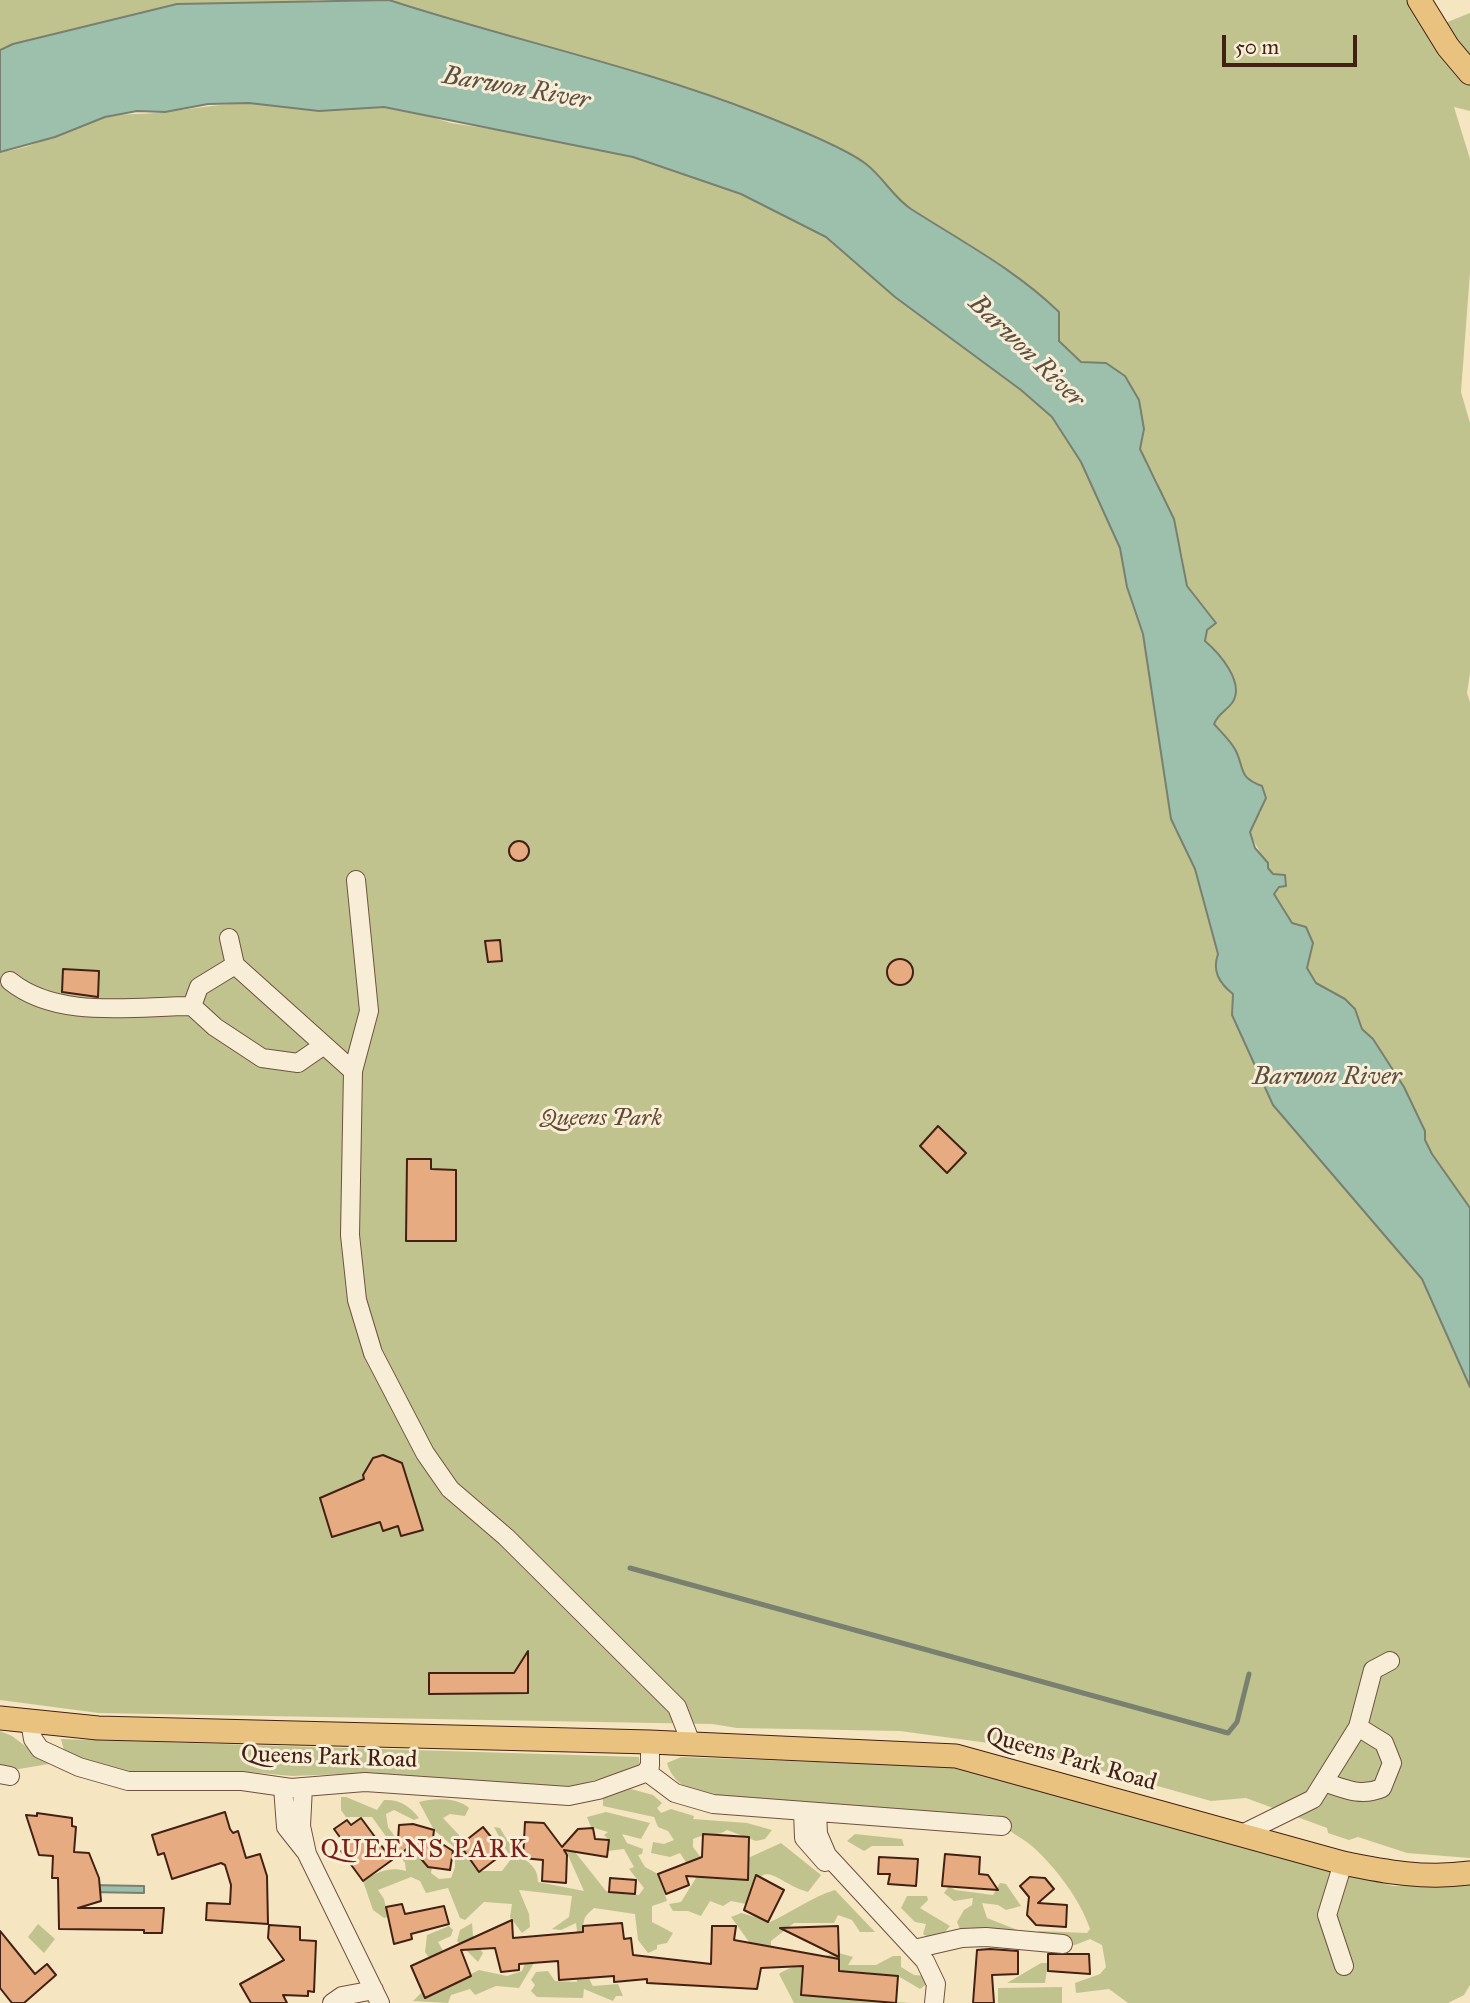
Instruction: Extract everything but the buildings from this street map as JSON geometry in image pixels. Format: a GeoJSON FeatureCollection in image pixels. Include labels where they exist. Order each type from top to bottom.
{"type":"FeatureCollection","features":[{"type":"Feature","properties":{"kind":"main road"},"geometry":{"type":"LineString","coordinates":[[1419,0],[1448,47],[1470,73]]}},
{"type":"Feature","properties":{"kind":"main road","name":"Queens Park Road"},"geometry":{"type":"LineString","coordinates":[[0,1718],[98,1728],[691,1743],[956,1756],[1343,1863],[1396,1875],[1439,1877],[1470,1873]]}},
{"type":"Feature","properties":{"kind":"street"},"geometry":{"type":"LineString","coordinates":[[356,880],[369,1011],[353,1071],[350,1235],[358,1300],[373,1353],[425,1453],[450,1489],[506,1537],[677,1707],[691,1743]]}},
{"type":"Feature","properties":{"kind":"street"},"geometry":{"type":"LineString","coordinates":[[229,938],[235,964],[353,1071]]}},
{"type":"Feature","properties":{"kind":"street"},"geometry":{"type":"LineString","coordinates":[[192,1006],[200,987],[235,964]]}},
{"type":"Feature","properties":{"kind":"street"},"geometry":{"type":"LineString","coordinates":[[9,981],[26,995],[53,1003],[84,1006],[192,1006],[215,1027],[262,1058],[298,1063],[324,1045]]}},
{"type":"Feature","properties":{"kind":"street"},"geometry":{"type":"LineString","coordinates":[[1240,1835],[1313,1799],[1359,1727],[1373,1670],[1390,1661]]}},
{"type":"Feature","properties":{"kind":"street","name":"Queens Park Road"},"geometry":{"type":"LineString","coordinates":[[30,1723],[34,1741],[40,1749],[113,1778],[137,1781],[242,1781],[283,1787],[365,1782],[569,1796],[598,1790],[647,1772]]}},
{"type":"Feature","properties":{"kind":"street"},"geometry":{"type":"LineString","coordinates":[[1324,1782],[1352,1792],[1369,1794],[1382,1788],[1392,1763],[1384,1744],[1359,1727]]}},
{"type":"Feature","properties":{"kind":"street"},"geometry":{"type":"LineString","coordinates":[[650,1742],[647,1772],[668,1789],[699,1801],[1002,1826]]}},
{"type":"Feature","properties":{"kind":"street"},"geometry":{"type":"LineString","coordinates":[[283,1787],[286,1827],[307,1854],[377,1996],[342,1996],[332,2003]]}},
{"type":"Feature","properties":{"kind":"street"},"geometry":{"type":"LineString","coordinates":[[303,1787],[301,1826],[307,1854]]}},
{"type":"Feature","properties":{"kind":"street"},"geometry":{"type":"LineString","coordinates":[[810,1811],[810,1835],[815,1853],[855,1886],[914,1949],[933,1973],[936,1984],[934,2003]]}},
{"type":"Feature","properties":{"kind":"street"},"geometry":{"type":"LineString","coordinates":[[1343,1863],[1327,1915],[1343,1966]]}},
{"type":"Feature","properties":{"kind":"street"},"geometry":{"type":"LineString","coordinates":[[914,1949],[962,1938],[986,1937],[1063,1944]]}},
{"type":"Feature","properties":{"kind":"green space"},"geometry":{"type":"Polygon","coordinates":[[[0,0],[317,0],[91,25],[0,50],[0,0]]]}},
{"type":"Feature","properties":{"kind":"green space"},"geometry":{"type":"Polygon","coordinates":[[[389,0],[1419,0],[1435,27],[1470,13],[1470,111],[1454,107],[1470,159],[1470,272],[1461,392],[1470,423],[1470,673],[1467,693],[1470,702],[1470,1208],[1432,1154],[1425,1140],[1425,1131],[1404,1088],[1373,1039],[1362,1029],[1355,1009],[1316,983],[1307,968],[1313,943],[1306,927],[1292,923],[1274,894],[1279,887],[1249,832],[1253,820],[1261,812],[1262,786],[1246,776],[1234,747],[1213,724],[1218,715],[1232,704],[1231,684],[1224,662],[1205,641],[1207,630],[1216,623],[1187,586],[1182,554],[1157,481],[1140,449],[1144,429],[1139,400],[1125,376],[1106,363],[1081,363],[1059,341],[1059,312],[988,256],[911,209],[872,169],[856,157],[815,137],[715,97],[389,0]]]}},
{"type":"Feature","properties":{"kind":"green space","name":"Queens Park"},"geometry":{"type":"Polygon","coordinates":[[[249,103],[319,111],[384,107],[418,113],[451,123],[524,134],[633,157],[741,194],[826,237],[895,297],[1021,390],[1052,417],[1081,462],[1120,548],[1127,587],[1143,634],[1171,819],[1195,869],[1218,954],[1221,984],[1233,994],[1232,1015],[1273,1105],[1422,1279],[1470,1387],[1470,1858],[1407,1853],[1358,1837],[1349,1840],[1328,1833],[1327,1828],[1246,1798],[1211,1801],[1018,1747],[900,1731],[737,1728],[712,1724],[99,1713],[0,1700],[0,152],[40,142],[111,116],[249,103]]]}},
{"type":"Feature","properties":{"kind":"green space"},"geometry":{"type":"Polygon","coordinates":[[[0,1731],[12,1736],[49,1764],[13,1770],[0,1768],[0,1731]]]}},
{"type":"Feature","properties":{"kind":"green space"},"geometry":{"type":"Polygon","coordinates":[[[61,1739],[639,1757],[640,1767],[574,1786],[501,1785],[370,1773],[292,1776],[238,1771],[124,1774],[65,1754],[61,1739]]]}},
{"type":"Feature","properties":{"kind":"green space"},"geometry":{"type":"Polygon","coordinates":[[[681,1757],[957,1767],[1393,1886],[1470,1884],[1470,1985],[1464,1995],[1448,2003],[1128,2003],[1109,1989],[1076,1993],[1075,1983],[1100,1974],[1106,1967],[1102,1945],[1090,1939],[1075,1945],[1035,1936],[1039,1931],[1087,1933],[1090,1929],[1074,1895],[1059,1874],[996,1815],[724,1800],[689,1789],[676,1779],[667,1763],[681,1757]]]}},
{"type":"Feature","properties":{"kind":"green space"},"geometry":{"type":"Polygon","coordinates":[[[631,1789],[653,1795],[662,1803],[657,1808],[661,1813],[671,1809],[694,1816],[693,1819],[747,1823],[772,1830],[765,1839],[756,1841],[727,1830],[693,1839],[693,1847],[702,1859],[748,1858],[781,1843],[821,1875],[808,1892],[771,1875],[764,1875],[753,1888],[746,1904],[731,1901],[723,1906],[710,1901],[701,1916],[688,1911],[673,1911],[669,1904],[681,1902],[696,1878],[680,1853],[670,1857],[651,1853],[653,1842],[664,1844],[674,1840],[668,1831],[658,1827],[654,1817],[603,1806],[603,1797],[631,1789]]]}},
{"type":"Feature","properties":{"kind":"green space"},"geometry":{"type":"Polygon","coordinates":[[[341,1797],[377,1810],[384,1800],[389,1800],[404,1804],[412,1810],[419,1818],[414,1820],[394,1810],[386,1814],[388,1827],[398,1841],[407,1843],[423,1862],[433,1863],[431,1873],[439,1879],[451,1878],[455,1867],[455,1848],[434,1830],[419,1802],[452,1800],[469,1808],[465,1816],[450,1814],[443,1818],[459,1835],[459,1843],[479,1871],[502,1871],[511,1859],[494,1827],[500,1828],[516,1852],[534,1868],[538,1882],[584,1891],[563,1844],[567,1842],[606,1891],[639,1895],[644,1888],[629,1869],[634,1867],[624,1849],[608,1851],[609,1840],[604,1835],[608,1832],[591,1827],[587,1817],[606,1812],[650,1823],[641,1839],[622,1834],[627,1843],[643,1849],[642,1854],[638,1855],[645,1867],[658,1874],[667,1901],[652,1906],[652,1922],[673,1933],[667,1943],[657,1945],[657,1949],[648,1953],[638,1940],[635,1914],[594,1908],[585,1917],[583,1927],[584,1954],[590,1981],[593,1986],[618,1984],[623,1996],[616,1996],[613,2001],[584,1989],[583,1998],[537,1997],[531,1991],[535,1985],[531,1980],[536,1972],[548,1971],[555,1981],[577,1982],[571,1939],[577,1931],[576,1923],[561,1930],[552,1929],[569,1917],[572,1896],[519,1890],[529,1914],[530,1927],[522,1933],[510,1917],[512,1904],[484,1902],[465,1920],[460,1918],[448,1888],[426,1893],[420,1881],[411,1877],[378,1890],[384,1899],[388,1917],[384,1918],[373,1910],[363,1881],[383,1871],[406,1871],[405,1863],[372,1817],[346,1817],[341,1810],[341,1797]]]}},
{"type":"Feature","properties":{"kind":"green space"},"geometry":{"type":"Polygon","coordinates":[[[855,1834],[902,1839],[904,1846],[872,1846],[864,1851],[847,1841],[855,1834]]]}},
{"type":"Feature","properties":{"kind":"green space"},"geometry":{"type":"Polygon","coordinates":[[[1000,1883],[1006,1884],[1021,1906],[1006,1910],[998,1905],[982,1903],[987,1918],[1030,1935],[962,1934],[957,1922],[964,1910],[972,1905],[973,1898],[954,1901],[944,1893],[949,1886],[955,1890],[993,1895],[1000,1883]]]}},
{"type":"Feature","properties":{"kind":"green space"},"geometry":{"type":"Polygon","coordinates":[[[835,1890],[875,1932],[860,1932],[852,1920],[838,1915],[834,1923],[794,1923],[771,1941],[771,1960],[763,1961],[731,1917],[741,1913],[759,1918],[761,1914],[768,1917],[768,1923],[835,1890]]]}},
{"type":"Feature","properties":{"kind":"green space"},"geometry":{"type":"Polygon","coordinates":[[[907,1896],[927,1896],[928,1900],[920,1908],[950,1926],[940,1938],[929,1938],[923,1934],[926,1924],[915,1922],[901,1908],[907,1896]]]}},
{"type":"Feature","properties":{"kind":"green space"},"geometry":{"type":"Polygon","coordinates":[[[472,1923],[474,1949],[480,1949],[483,1953],[478,1962],[457,1941],[460,1930],[472,1923]]]}},
{"type":"Feature","properties":{"kind":"green space"},"geometry":{"type":"Polygon","coordinates":[[[38,1924],[55,1939],[44,1953],[28,1937],[38,1924]]]}},
{"type":"Feature","properties":{"kind":"green space"},"geometry":{"type":"Polygon","coordinates":[[[449,1926],[453,1930],[451,1936],[438,1942],[445,1954],[432,1962],[425,1952],[427,1935],[449,1926]]]}},
{"type":"Feature","properties":{"kind":"green space"},"geometry":{"type":"Polygon","coordinates":[[[522,1936],[529,1936],[531,1963],[534,1963],[519,1988],[496,1986],[475,1995],[470,1989],[451,1995],[448,2003],[413,2001],[422,1992],[425,1998],[479,1970],[507,1976],[522,1971],[527,1958],[522,1936]]]}},
{"type":"Feature","properties":{"kind":"green space"},"geometry":{"type":"Polygon","coordinates":[[[839,1953],[853,1957],[848,1965],[876,1965],[893,1956],[901,1956],[901,1967],[914,1975],[926,1976],[927,1984],[920,1989],[898,1976],[811,1968],[802,1980],[801,1995],[911,2003],[794,2003],[779,1974],[839,1953]]]}},
{"type":"Feature","properties":{"kind":"green space"},"geometry":{"type":"Polygon","coordinates":[[[1041,1963],[1048,1963],[1045,1983],[1007,1983],[1041,1963]]]}},
{"type":"Feature","properties":{"kind":"green space"},"geometry":{"type":"Polygon","coordinates":[[[1062,1987],[1062,2003],[998,2003],[998,1988],[1062,1987]]]}},
{"type":"Feature","properties":{"kind":"water","name":"Barwon River"},"geometry":{"type":"Polygon","coordinates":[[[389,0],[715,97],[815,137],[856,157],[872,169],[911,209],[988,257],[1025,283],[1059,312],[1059,341],[1081,362],[1106,363],[1125,376],[1139,400],[1144,429],[1140,449],[1174,519],[1187,586],[1216,623],[1207,630],[1205,641],[1229,669],[1236,687],[1232,703],[1214,724],[1234,747],[1246,776],[1262,786],[1266,798],[1250,832],[1255,848],[1268,863],[1268,868],[1273,874],[1285,875],[1286,886],[1279,887],[1274,894],[1292,923],[1306,927],[1313,943],[1307,968],[1316,983],[1345,999],[1355,1009],[1362,1029],[1373,1039],[1404,1087],[1425,1131],[1425,1140],[1432,1154],[1470,1208],[1470,1387],[1422,1279],[1273,1105],[1232,1015],[1233,994],[1224,986],[1216,971],[1218,954],[1195,869],[1171,819],[1143,634],[1127,587],[1120,548],[1081,462],[1052,417],[1021,390],[895,297],[826,237],[741,194],[633,157],[384,107],[319,111],[249,103],[208,104],[165,112],[137,111],[105,117],[55,137],[0,152],[0,50],[13,44],[177,4],[389,0]]]}},
{"type":"Feature","properties":{"kind":"water"},"geometry":{"type":"Polygon","coordinates":[[[90,1885],[144,1886],[144,1893],[89,1892],[90,1885]]]}},
{"type":"Feature","properties":{"kind":"waterway"},"geometry":{"type":"LineString","coordinates":[[630,1568],[1228,1733],[1237,1722],[1249,1674]]}},
{"type":"Feature","properties":{"kind":"district","name":"QUEENS PARK"},"geometry":{"type":"Point","coordinates":[425,1851]}}]}
